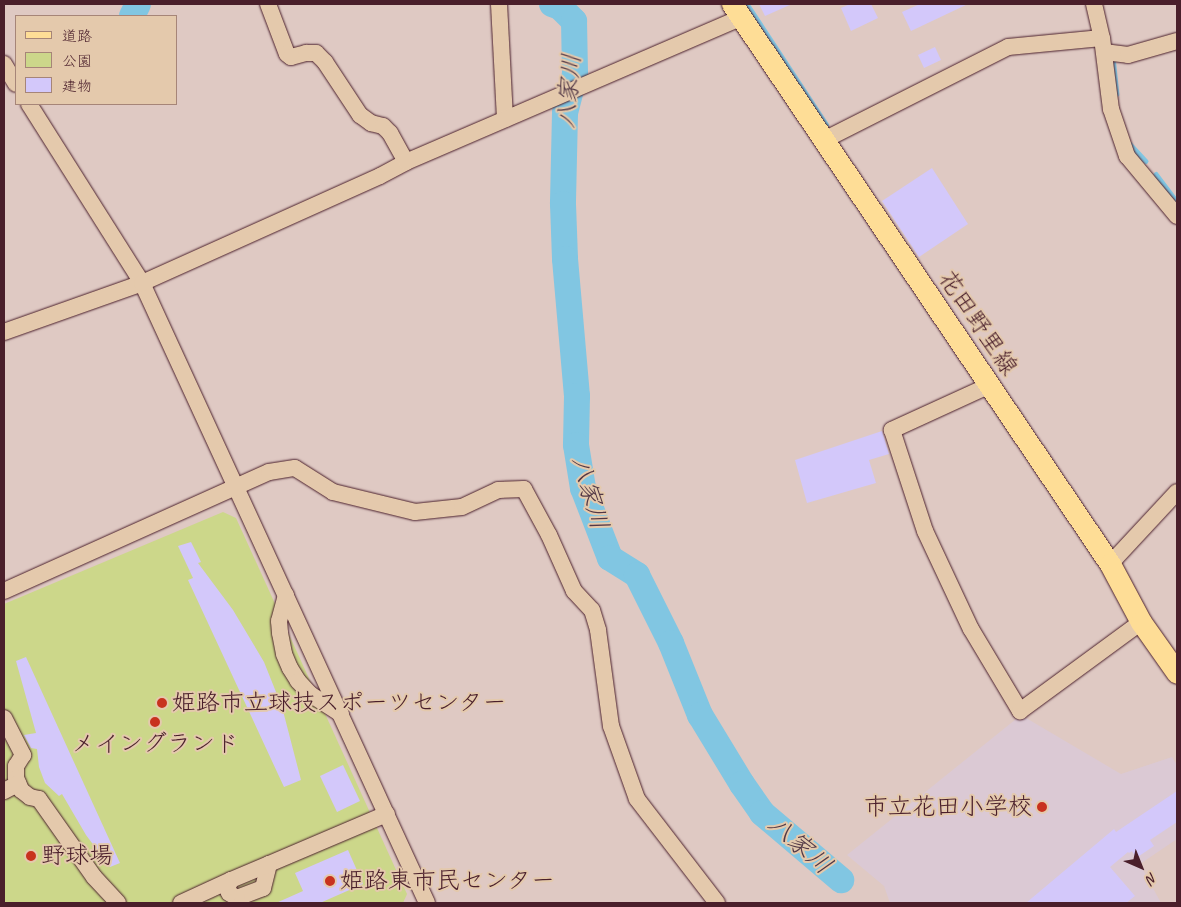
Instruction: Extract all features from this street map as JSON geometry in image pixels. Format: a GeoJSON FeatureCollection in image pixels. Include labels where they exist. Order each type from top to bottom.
{"type":"FeatureCollection","features":[{"type":"Feature","properties":{"kind":"main road","name":"花田野里線"},"geometry":{"type":"LineString","coordinates":[[736,11],[1110,564],[1141,622],[1177,673]]}},
{"type":"Feature","properties":{"kind":"street"},"geometry":{"type":"LineString","coordinates":[[268,4],[287,54],[291,57],[306,53],[316,53],[325,62],[360,115],[390,133],[406,162]]}},
{"type":"Feature","properties":{"kind":"street"},"geometry":{"type":"LineString","coordinates":[[499,4],[505,119]]}},
{"type":"Feature","properties":{"kind":"street"},"geometry":{"type":"LineString","coordinates":[[1094,4],[1108,49],[1111,109],[1127,156],[1177,216]]}},
{"type":"Feature","properties":{"kind":"street"},"geometry":{"type":"LineString","coordinates":[[4,332],[142,283],[380,176],[406,162],[505,119],[736,11]]}},
{"type":"Feature","properties":{"kind":"street"},"geometry":{"type":"LineString","coordinates":[[824,140],[1008,47],[1108,49],[1128,55],[1177,40]]}},
{"type":"Feature","properties":{"kind":"street"},"geometry":{"type":"LineString","coordinates":[[4,64],[15,82]]}},
{"type":"Feature","properties":{"kind":"street"},"geometry":{"type":"LineString","coordinates":[[30,105],[142,283],[428,903]]}},
{"type":"Feature","properties":{"kind":"street"},"geometry":{"type":"LineString","coordinates":[[988,386],[892,430],[925,531],[971,629],[1020,710],[1141,622]]}},
{"type":"Feature","properties":{"kind":"street"},"geometry":{"type":"LineString","coordinates":[[4,591],[270,472],[295,468],[333,492],[415,512],[462,508],[498,490],[524,489],[549,535],[574,591],[592,610],[598,630],[610,726],[637,799],[717,903]]}},
{"type":"Feature","properties":{"kind":"street"},"geometry":{"type":"LineString","coordinates":[[1110,564],[1177,492]]}},
{"type":"Feature","properties":{"kind":"street"},"geometry":{"type":"LineString","coordinates":[[286,595],[279,621],[284,654],[290,668],[298,681],[310,694],[341,714]]}},
{"type":"Feature","properties":{"kind":"street"},"geometry":{"type":"LineString","coordinates":[[5,723],[23,755],[16,766],[16,778],[11,788],[21,790],[30,797],[39,799],[83,862],[118,903]]}},
{"type":"Feature","properties":{"kind":"street"},"geometry":{"type":"LineString","coordinates":[[181,903],[387,814]]}},
{"type":"Feature","properties":{"kind":"shaded area","name":"市立花田小学校"},"geometry":{"type":"Polygon","coordinates":[[[1021,715],[1121,774],[1172,757],[1177,765],[1177,839],[1140,864],[1161,903],[890,903],[884,886],[847,855],[1021,715]]]}},
{"type":"Feature","properties":{"kind":"green space","name":"姫路市立球技スポーツセンター"},"geometry":{"type":"Polygon","coordinates":[[[223,512],[236,518],[407,894],[403,903],[4,903],[4,604],[223,512]]]}},
{"type":"Feature","properties":{"kind":"building"},"geometry":{"type":"Polygon","coordinates":[[[759,4],[792,4],[765,16],[759,4]]]}},
{"type":"Feature","properties":{"kind":"building"},"geometry":{"type":"Polygon","coordinates":[[[850,4],[871,4],[878,18],[851,31],[841,8],[850,4]]]}},
{"type":"Feature","properties":{"kind":"building"},"geometry":{"type":"Polygon","coordinates":[[[920,4],[968,4],[911,31],[902,12],[920,4]]]}},
{"type":"Feature","properties":{"kind":"building"},"geometry":{"type":"Polygon","coordinates":[[[935,47],[941,60],[924,68],[918,55],[935,47]]]}},
{"type":"Feature","properties":{"kind":"building"},"geometry":{"type":"Polygon","coordinates":[[[932,168],[968,224],[919,257],[882,201],[932,168]]]}},
{"type":"Feature","properties":{"kind":"building"},"geometry":{"type":"Polygon","coordinates":[[[882,431],[889,454],[869,460],[876,483],[807,503],[795,460],[882,431]]]}},
{"type":"Feature","properties":{"kind":"building"},"geometry":{"type":"Polygon","coordinates":[[[191,542],[201,562],[198,563],[233,610],[264,662],[282,707],[301,780],[284,787],[188,580],[193,578],[178,546],[191,542]]]}},
{"type":"Feature","properties":{"kind":"building"},"geometry":{"type":"Polygon","coordinates":[[[26,657],[120,863],[110,867],[86,835],[62,794],[59,796],[45,783],[39,767],[37,749],[31,748],[24,735],[36,733],[16,661],[26,657]]]}},
{"type":"Feature","properties":{"kind":"building"},"geometry":{"type":"Polygon","coordinates":[[[343,765],[360,801],[337,812],[320,776],[343,765]]]}},
{"type":"Feature","properties":{"kind":"building"},"geometry":{"type":"Polygon","coordinates":[[[1177,791],[1177,822],[1150,840],[1154,846],[1136,858],[1132,851],[1128,852],[1110,867],[1135,896],[1126,903],[1026,903],[1114,829],[1116,832],[1177,791]]]}},
{"type":"Feature","properties":{"kind":"building"},"geometry":{"type":"Polygon","coordinates":[[[348,850],[363,884],[320,903],[276,903],[303,891],[295,873],[348,850]]]}},
{"type":"Feature","properties":{"kind":"waterway","name":"八家川"},"geometry":{"type":"LineString","coordinates":[[132,15],[138,4]]}},
{"type":"Feature","properties":{"kind":"waterway","name":"八家川"},"geometry":{"type":"LineString","coordinates":[[552,4],[560,7],[574,21],[575,74],[565,113],[563,204],[565,259],[577,396],[576,445],[583,488],[610,558],[637,575],[671,643],[700,715],[742,784],[762,813],[841,880]]}},
{"type":"Feature","properties":{"kind":"waterway"},"geometry":{"type":"LineString","coordinates":[[747,4],[826,124]]}},
{"type":"Feature","properties":{"kind":"waterway"},"geometry":{"type":"LineString","coordinates":[[1113,57],[1117,94]]}},
{"type":"Feature","properties":{"kind":"waterway"},"geometry":{"type":"LineString","coordinates":[[1130,144],[1146,161]]}},
{"type":"Feature","properties":{"kind":"waterway"},"geometry":{"type":"LineString","coordinates":[[1156,174],[1177,202]]}},
{"type":"Feature","properties":{"kind":"place","name":"姫路市立球技スポーツセンター"},"geometry":{"type":"Point","coordinates":[162,703]}},
{"type":"Feature","properties":{"kind":"place","name":"メイングランド"},"geometry":{"type":"Point","coordinates":[155,722]}},
{"type":"Feature","properties":{"kind":"place","name":"市立花田小学校"},"geometry":{"type":"Point","coordinates":[1042,807]}},
{"type":"Feature","properties":{"kind":"place","name":"野球場"},"geometry":{"type":"Point","coordinates":[31,856]}},
{"type":"Feature","properties":{"kind":"place","name":"姫路東市民センター"},"geometry":{"type":"Point","coordinates":[330,881]}}]}
